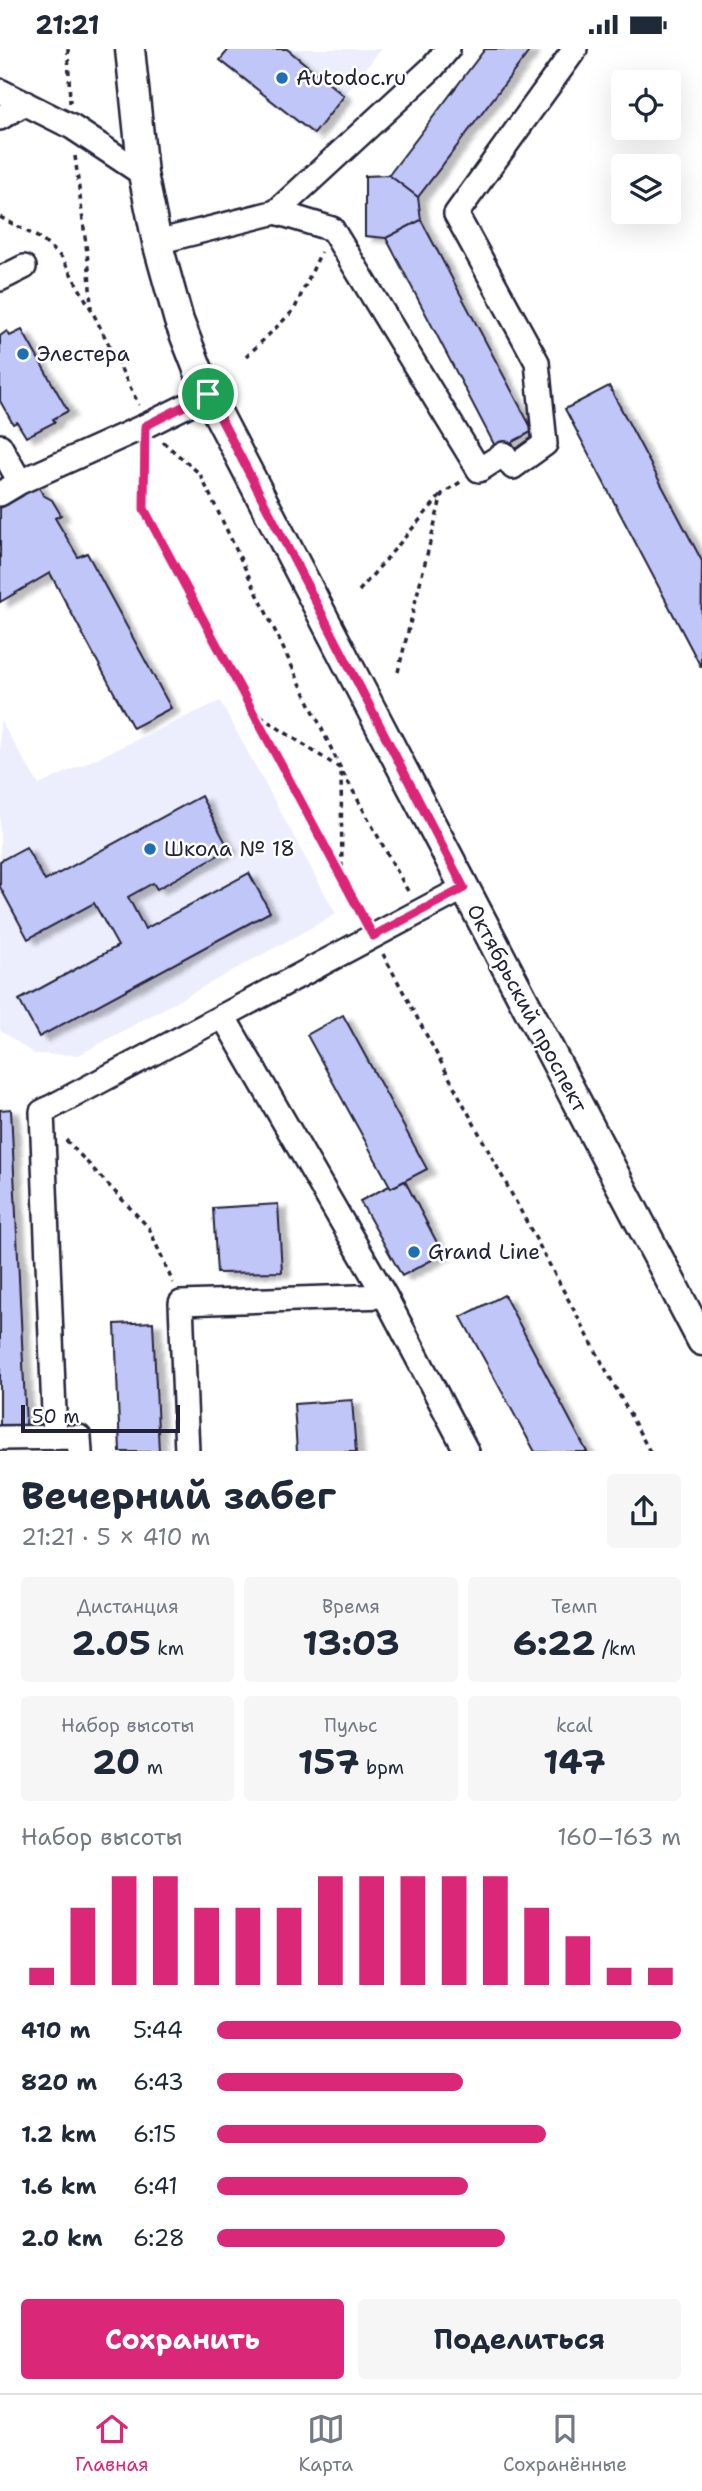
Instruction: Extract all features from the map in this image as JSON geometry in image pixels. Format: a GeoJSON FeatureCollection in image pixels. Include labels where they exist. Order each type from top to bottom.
{"type":"FeatureCollection","features":[{"type":"Feature","properties":{"kind":"main road","name":"Октябрьский проспект"},"geometry":{"type":"LineString","coordinates":[[130,49],[143,174],[157,242],[179,321],[208,394],[702,1341]]}},
{"type":"Feature","properties":{"kind":"street"},"geometry":{"type":"LineString","coordinates":[[157,242],[276,212],[433,67],[448,49]]}},
{"type":"Feature","properties":{"kind":"street"},"geometry":{"type":"LineString","coordinates":[[276,212],[332,229],[479,470],[504,454],[513,467],[545,444],[537,362],[456,214],[575,49]]}},
{"type":"Feature","properties":{"kind":"street"},"geometry":{"type":"LineString","coordinates":[[0,91],[72,127],[143,174]]}},
{"type":"Feature","properties":{"kind":"street"},"geometry":{"type":"LineString","coordinates":[[0,118],[24,103]]}},
{"type":"Feature","properties":{"kind":"street"},"geometry":{"type":"LineString","coordinates":[[0,279],[24,267]]}},
{"type":"Feature","properties":{"kind":"street"},"geometry":{"type":"LineString","coordinates":[[0,446],[10,488],[208,394]]}},
{"type":"Feature","properties":{"kind":"street"},"geometry":{"type":"LineString","coordinates":[[54,1428],[42,1112],[464,888]]}},
{"type":"Feature","properties":{"kind":"street"},"geometry":{"type":"LineString","coordinates":[[223,1016],[385,1296],[467,1451]]}},
{"type":"Feature","properties":{"kind":"street"},"geometry":{"type":"LineString","coordinates":[[187,1451],[181,1303],[385,1296]]}},
{"type":"Feature","properties":{"kind":"street"},"geometry":{"type":"LineString","coordinates":[[0,1438],[54,1428],[79,1437],[80,1451]]}},
{"type":"Feature","properties":{"kind":"path"},"geometry":{"type":"LineString","coordinates":[[68,49],[72,127],[89,269],[91,309]]}},
{"type":"Feature","properties":{"kind":"path"},"geometry":{"type":"LineString","coordinates":[[0,217],[41,239],[62,258],[91,309],[139,403],[145,426],[144,509],[650,1451]]}},
{"type":"Feature","properties":{"kind":"path"},"geometry":{"type":"LineString","coordinates":[[246,357],[294,310],[332,229]]}},
{"type":"Feature","properties":{"kind":"path"},"geometry":{"type":"LineString","coordinates":[[145,426],[200,474],[341,769],[419,910]]}},
{"type":"Feature","properties":{"kind":"path"},"geometry":{"type":"LineString","coordinates":[[359,591],[442,493],[479,470]]}},
{"type":"Feature","properties":{"kind":"path"},"geometry":{"type":"LineString","coordinates":[[398,673],[442,493]]}},
{"type":"Feature","properties":{"kind":"path"},"geometry":{"type":"LineString","coordinates":[[252,710],[341,769]]}},
{"type":"Feature","properties":{"kind":"path"},"geometry":{"type":"LineString","coordinates":[[341,769],[342,878]]}},
{"type":"Feature","properties":{"kind":"path"},"geometry":{"type":"LineString","coordinates":[[42,1112],[96,1174],[149,1228],[181,1303]]}},
{"type":"Feature","properties":{"kind":"shaded area"},"geometry":{"type":"Polygon","coordinates":[[[287,49],[381,49],[344,96],[287,49]]]}},
{"type":"Feature","properties":{"kind":"shaded area","name":"Школа № 18"},"geometry":{"type":"Polygon","coordinates":[[[220,701],[336,914],[79,1055],[34,1054],[0,1030],[0,720],[39,785],[220,701]]]}},
{"type":"Feature","properties":{"kind":"building","name":"Autodoc.ru"},"geometry":{"type":"Polygon","coordinates":[[[229,49],[287,49],[344,96],[314,134],[220,60],[229,49]]]}},
{"type":"Feature","properties":{"kind":"building"},"geometry":{"type":"Polygon","coordinates":[[[485,49],[531,49],[418,197],[389,175],[485,49]]]}},
{"type":"Feature","properties":{"kind":"building"},"geometry":{"type":"Polygon","coordinates":[[[389,175],[418,197],[421,220],[386,238],[365,236],[365,176],[389,175]]]}},
{"type":"Feature","properties":{"kind":"building"},"geometry":{"type":"Polygon","coordinates":[[[421,220],[533,431],[497,450],[386,238],[421,220]]]}},
{"type":"Feature","properties":{"kind":"building"},"geometry":{"type":"Polygon","coordinates":[[[22,330],[68,411],[53,419],[55,422],[26,437],[17,422],[13,424],[0,401],[0,336],[7,331],[10,336],[22,330]]]}},
{"type":"Feature","properties":{"kind":"building"},"geometry":{"type":"Polygon","coordinates":[[[609,386],[702,561],[701,667],[565,409],[609,386]]]}},
{"type":"Feature","properties":{"kind":"building"},"geometry":{"type":"Polygon","coordinates":[[[37,483],[43,495],[52,500],[61,515],[55,518],[78,557],[87,553],[171,708],[133,728],[50,573],[0,602],[0,508],[22,496],[19,491],[37,483]]]}},
{"type":"Feature","properties":{"kind":"building"},"geometry":{"type":"Polygon","coordinates":[[[201,796],[229,849],[157,889],[153,883],[128,897],[145,929],[249,873],[270,912],[39,1037],[19,1000],[118,946],[94,903],[28,939],[0,887],[0,861],[26,847],[45,881],[201,796]]]}},
{"type":"Feature","properties":{"kind":"building"},"geometry":{"type":"Polygon","coordinates":[[[343,1015],[427,1169],[391,1188],[307,1035],[343,1015]]]}},
{"type":"Feature","properties":{"kind":"building"},"geometry":{"type":"Polygon","coordinates":[[[11,1109],[26,1426],[0,1427],[0,1110],[11,1109]]]}},
{"type":"Feature","properties":{"kind":"building"},"geometry":{"type":"Polygon","coordinates":[[[405,1181],[443,1254],[402,1276],[360,1201],[405,1181]]]}},
{"type":"Feature","properties":{"kind":"building"},"geometry":{"type":"Polygon","coordinates":[[[278,1204],[282,1272],[217,1273],[213,1208],[278,1204]]]}},
{"type":"Feature","properties":{"kind":"building"},"geometry":{"type":"Polygon","coordinates":[[[504,1295],[586,1451],[534,1451],[461,1317],[504,1295]]]}},
{"type":"Feature","properties":{"kind":"building"},"geometry":{"type":"Polygon","coordinates":[[[153,1322],[159,1451],[120,1451],[115,1324],[153,1322]]]}},
{"type":"Feature","properties":{"kind":"building"},"geometry":{"type":"Polygon","coordinates":[[[352,1400],[356,1451],[297,1451],[294,1404],[352,1400]]]}},
{"type":"Feature","properties":{"kind":"place","name":"Autodoc.ru"},"geometry":{"type":"Point","coordinates":[282,78]}},
{"type":"Feature","properties":{"kind":"place","name":"Элестера"},"geometry":{"type":"Point","coordinates":[23,354]}},
{"type":"Feature","properties":{"kind":"place","name":"Школа № 18"},"geometry":{"type":"Point","coordinates":[150,849]}},
{"type":"Feature","properties":{"kind":"place","name":"Grand Line"},"geometry":{"type":"Point","coordinates":[414,1252]}},
{"type":"Feature","properties":{"kind":"route"},"geometry":{"type":"LineString","coordinates":[[208,394],[464,888],[373,936],[144,509],[145,426],[208,394]]}}]}
